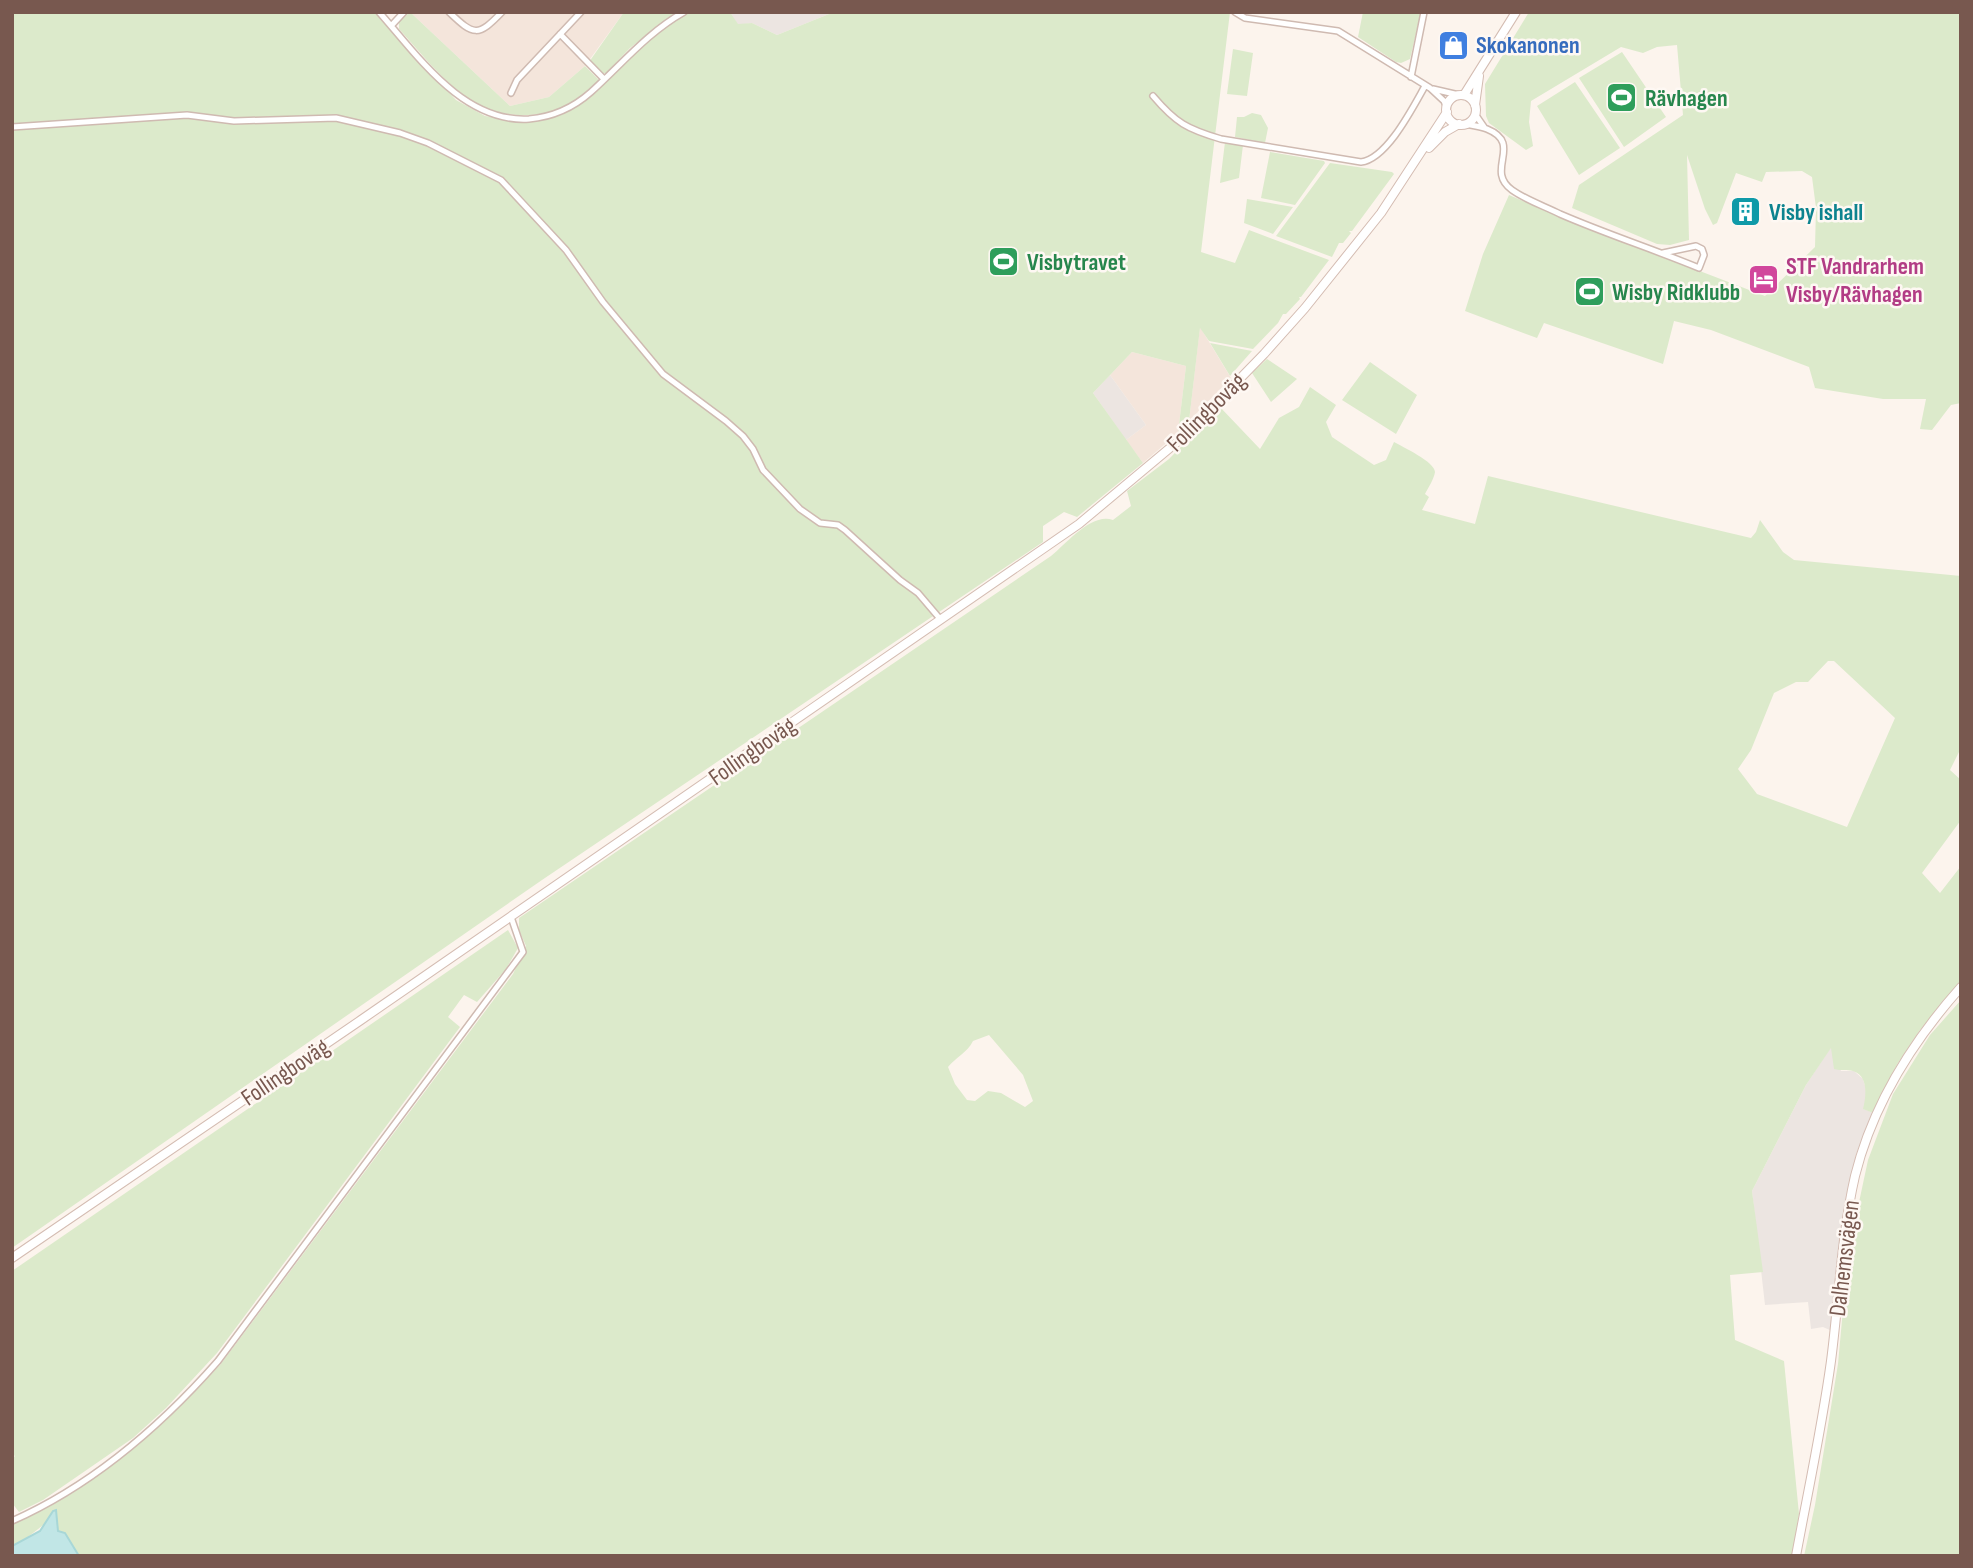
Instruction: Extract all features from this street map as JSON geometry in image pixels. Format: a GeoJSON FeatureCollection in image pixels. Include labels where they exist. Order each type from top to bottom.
{"type":"FeatureCollection","features":[{"type":"Feature","properties":{"kind":"main road"},"geometry":{"type":"LineString","coordinates":[[1484,60],[1478,79],[1475,110],[1462,124],[1450,120],[1447,110],[1450,100],[1470,89],[1484,60],[1516,12]]}},
{"type":"Feature","properties":{"kind":"main road"},"geometry":{"type":"LineString","coordinates":[[1461,95],[1470,98],[1475,110]]}},
{"type":"Feature","properties":{"kind":"main road","name":"Follingboväg"},"geometry":{"type":"LineString","coordinates":[[12,1258],[1057,541],[1183,437],[1264,354],[1305,308],[1381,213],[1447,110]]}},
{"type":"Feature","properties":{"kind":"main road","name":"Follingboväg"},"geometry":{"type":"LineString","coordinates":[[1417,160],[1445,132],[1462,124]]}},
{"type":"Feature","properties":{"kind":"main road","name":"Dalhemsvägen"},"geometry":{"type":"LineString","coordinates":[[1796,1556],[1825,1405],[1849,1208],[1860,1160],[1892,1082],[1922,1034],[1961,987]]}},
{"type":"Feature","properties":{"kind":"street"},"geometry":{"type":"LineString","coordinates":[[379,12],[460,97],[488,114],[526,119],[549,116],[576,104],[649,36],[684,12]]}},
{"type":"Feature","properties":{"kind":"street"},"geometry":{"type":"LineString","coordinates":[[391,26],[404,12]]}},
{"type":"Feature","properties":{"kind":"street"},"geometry":{"type":"LineString","coordinates":[[449,12],[465,28],[478,31],[486,28],[502,12]]}},
{"type":"Feature","properties":{"kind":"street"},"geometry":{"type":"LineString","coordinates":[[510,93],[517,79],[581,12]]}},
{"type":"Feature","properties":{"kind":"street"},"geometry":{"type":"LineString","coordinates":[[1235,12],[1245,18],[1338,31],[1428,87],[1444,101],[1447,110]]}},
{"type":"Feature","properties":{"kind":"street"},"geometry":{"type":"LineString","coordinates":[[1411,77],[1424,12]]}},
{"type":"Feature","properties":{"kind":"street"},"geometry":{"type":"LineString","coordinates":[[560,34],[604,79]]}},
{"type":"Feature","properties":{"kind":"street"},"geometry":{"type":"LineString","coordinates":[[1428,87],[1461,95]]}},
{"type":"Feature","properties":{"kind":"street"},"geometry":{"type":"LineString","coordinates":[[1153,96],[1172,118],[1204,134],[1362,162],[1374,159],[1386,147],[1428,87]]}},
{"type":"Feature","properties":{"kind":"street"},"geometry":{"type":"LineString","coordinates":[[1475,110],[1486,129],[1503,142],[1505,149],[1500,173],[1510,189],[1579,222],[1699,268],[1704,255],[1702,248],[1696,246],[1663,253]]}},
{"type":"Feature","properties":{"kind":"street"},"geometry":{"type":"LineString","coordinates":[[12,127],[187,115],[234,121],[335,118],[414,137],[479,168],[500,180],[566,250],[603,302],[663,374],[743,436],[763,470],[800,509],[820,523],[845,530],[918,593],[941,620]]}},
{"type":"Feature","properties":{"kind":"street"},"geometry":{"type":"LineString","coordinates":[[1462,124],[1486,129]]}},
{"type":"Feature","properties":{"kind":"street"},"geometry":{"type":"LineString","coordinates":[[12,1521],[48,1503],[121,1454],[167,1416],[218,1361],[523,952],[511,917]]}},
{"type":"Feature","properties":{"kind":"shaded area"},"geometry":{"type":"Polygon","coordinates":[[[410,12],[624,12],[585,66],[549,97],[510,106],[410,12]]]}},
{"type":"Feature","properties":{"kind":"shaded area"},"geometry":{"type":"Polygon","coordinates":[[[730,12],[834,12],[777,35],[752,23],[738,25],[730,12]]]}},
{"type":"Feature","properties":{"kind":"shaded area"},"geometry":{"type":"Polygon","coordinates":[[[1200,327],[1231,378],[1189,421],[1200,327]]]}},
{"type":"Feature","properties":{"kind":"shaded area"},"geometry":{"type":"Polygon","coordinates":[[[1132,352],[1186,366],[1178,433],[1143,463],[1126,440],[1146,425],[1110,375],[1132,352]]]}},
{"type":"Feature","properties":{"kind":"shaded area"},"geometry":{"type":"Polygon","coordinates":[[[1110,375],[1146,425],[1126,440],[1093,393],[1110,375]]]}},
{"type":"Feature","properties":{"kind":"shaded area"},"geometry":{"type":"Polygon","coordinates":[[[1831,1047],[1841,1071],[1854,1071],[1863,1079],[1867,1092],[1864,1109],[1873,1113],[1856,1154],[1839,1251],[1832,1331],[1823,1327],[1811,1329],[1808,1302],[1765,1305],[1752,1191],[1806,1085],[1831,1047]]]}},
{"type":"Feature","properties":{"kind":"green space"},"geometry":{"type":"Polygon","coordinates":[[[12,12],[374,12],[456,100],[485,116],[535,122],[558,116],[584,102],[641,46],[673,20],[688,12],[730,12],[738,24],[752,23],[777,35],[834,12],[1230,12],[1201,252],[1235,263],[1249,230],[1329,260],[1300,299],[1283,314],[1253,349],[1209,341],[1200,328],[1189,421],[1178,433],[1186,366],[1132,352],[1093,393],[1143,463],[1077,517],[1064,512],[1043,526],[1043,542],[542,880],[12,1248],[12,12]]]}},
{"type":"Feature","properties":{"kind":"green space"},"geometry":{"type":"Polygon","coordinates":[[[410,12],[510,106],[549,97],[585,66],[598,79],[598,83],[574,102],[556,110],[527,115],[506,114],[487,108],[470,99],[439,74],[399,29],[399,22],[410,12]]]}},
{"type":"Feature","properties":{"kind":"green space"},"geometry":{"type":"Polygon","coordinates":[[[624,12],[676,12],[630,48],[606,73],[601,73],[589,62],[624,12]]]}},
{"type":"Feature","properties":{"kind":"green space"},"geometry":{"type":"Polygon","coordinates":[[[1363,12],[1421,12],[1410,59],[1396,62],[1358,37],[1363,12]]]}},
{"type":"Feature","properties":{"kind":"green space"},"geometry":{"type":"Polygon","coordinates":[[[1529,12],[1961,12],[1961,403],[1951,405],[1932,430],[1920,429],[1926,399],[1883,399],[1815,388],[1809,367],[1711,330],[1674,321],[1663,364],[1544,323],[1537,338],[1465,311],[1483,254],[1509,195],[1765,296],[1815,247],[1816,208],[1812,177],[1802,171],[1766,172],[1762,182],[1736,173],[1717,223],[1713,225],[1687,155],[1689,240],[1670,245],[1657,244],[1572,208],[1579,185],[1683,115],[1677,45],[1657,47],[1643,53],[1621,47],[1531,101],[1529,122],[1533,146],[1526,150],[1489,123],[1486,116],[1485,84],[1529,12]]]}},
{"type":"Feature","properties":{"kind":"green space"},"geometry":{"type":"Polygon","coordinates":[[[1233,49],[1253,53],[1247,96],[1227,94],[1233,49]]]}},
{"type":"Feature","properties":{"kind":"green space","name":"Rävhagen"},"geometry":{"type":"Polygon","coordinates":[[[1622,52],[1666,117],[1624,147],[1579,78],[1622,52]]]}},
{"type":"Feature","properties":{"kind":"green space"},"geometry":{"type":"Polygon","coordinates":[[[1575,82],[1620,148],[1579,175],[1537,106],[1575,82]]]}},
{"type":"Feature","properties":{"kind":"green space"},"geometry":{"type":"Polygon","coordinates":[[[1252,113],[1261,115],[1268,128],[1265,143],[1235,137],[1237,117],[1252,113]]]}},
{"type":"Feature","properties":{"kind":"green space"},"geometry":{"type":"Polygon","coordinates":[[[1225,142],[1243,145],[1239,178],[1220,183],[1225,142]]]}},
{"type":"Feature","properties":{"kind":"green space"},"geometry":{"type":"Polygon","coordinates":[[[1270,152],[1325,163],[1295,205],[1261,198],[1270,152]]]}},
{"type":"Feature","properties":{"kind":"green space"},"geometry":{"type":"Polygon","coordinates":[[[1330,163],[1394,174],[1352,231],[1349,231],[1351,233],[1343,243],[1339,243],[1332,257],[1276,236],[1330,163]]]}},
{"type":"Feature","properties":{"kind":"green space"},"geometry":{"type":"Polygon","coordinates":[[[1247,199],[1293,207],[1273,234],[1244,223],[1247,199]]]}},
{"type":"Feature","properties":{"kind":"green space"},"geometry":{"type":"Polygon","coordinates":[[[1210,343],[1252,351],[1230,376],[1210,343]]]}},
{"type":"Feature","properties":{"kind":"green space"},"geometry":{"type":"Polygon","coordinates":[[[1267,359],[1297,379],[1271,402],[1252,373],[1267,359]]]}},
{"type":"Feature","properties":{"kind":"green space"},"geometry":{"type":"Polygon","coordinates":[[[1370,362],[1417,395],[1396,434],[1342,400],[1370,362]]]}},
{"type":"Feature","properties":{"kind":"green space"},"geometry":{"type":"Polygon","coordinates":[[[1310,387],[1336,405],[1326,422],[1332,437],[1374,465],[1386,460],[1394,442],[1424,459],[1435,472],[1425,494],[1429,497],[1422,510],[1475,524],[1488,476],[1751,538],[1760,520],[1783,552],[1794,560],[1961,576],[1961,748],[1950,770],[1961,780],[1961,820],[1922,873],[1940,893],[1961,866],[1961,981],[1920,1030],[1898,1063],[1873,1113],[1863,1109],[1865,1093],[1862,1077],[1853,1071],[1834,1069],[1831,1048],[1806,1085],[1752,1191],[1763,1272],[1730,1275],[1735,1340],[1784,1361],[1799,1514],[1792,1556],[79,1556],[72,1544],[58,1531],[56,1516],[12,1546],[12,1524],[71,1493],[98,1475],[149,1434],[220,1365],[513,974],[526,946],[519,930],[519,918],[1051,556],[1088,524],[1097,520],[1113,520],[1131,506],[1127,491],[1169,459],[1220,407],[1260,449],[1279,418],[1299,407],[1310,387]],[[1828,661],[1808,682],[1796,682],[1774,693],[1751,750],[1738,769],[1757,794],[1847,827],[1895,718],[1834,661],[1828,661]],[[989,1035],[973,1041],[948,1067],[955,1084],[967,1100],[975,1101],[988,1091],[1001,1093],[1025,1107],[1033,1101],[1023,1075],[989,1035]]]}},
{"type":"Feature","properties":{"kind":"green space"},"geometry":{"type":"Polygon","coordinates":[[[508,930],[518,948],[506,969],[477,1002],[464,995],[448,1017],[460,1027],[217,1353],[166,1408],[133,1438],[43,1500],[19,1512],[12,1503],[12,1459],[15,1456],[12,1454],[12,1271],[508,930]]]}},
{"type":"Feature","properties":{"kind":"green space"},"geometry":{"type":"Polygon","coordinates":[[[1961,1000],[1961,1556],[1804,1556],[1838,1364],[1848,1254],[1868,1160],[1893,1094],[1930,1035],[1961,1000]]]}},
{"type":"Feature","properties":{"kind":"water"},"geometry":{"type":"Polygon","coordinates":[[[56,1510],[58,1531],[65,1533],[79,1556],[12,1556],[12,1546],[40,1531],[56,1510]]]}},
{"type":"Feature","properties":{"kind":"place","name":"Skokanonen"},"geometry":{"type":"Point","coordinates":[1453,45]}},
{"type":"Feature","properties":{"kind":"place","name":"Rävhagen"},"geometry":{"type":"Point","coordinates":[1622,98]}},
{"type":"Feature","properties":{"kind":"place","name":"Visby ishall"},"geometry":{"type":"Point","coordinates":[1746,212]}},
{"type":"Feature","properties":{"kind":"place","name":"Visbytravet"},"geometry":{"type":"Point","coordinates":[1004,262]}},
{"type":"Feature","properties":{"kind":"place","name":"STF Vandrarhem Visby/Rävhagen"},"geometry":{"type":"Point","coordinates":[1763,280]}},
{"type":"Feature","properties":{"kind":"place","name":"Wisby Ridklubb"},"geometry":{"type":"Point","coordinates":[1589,292]}}]}
